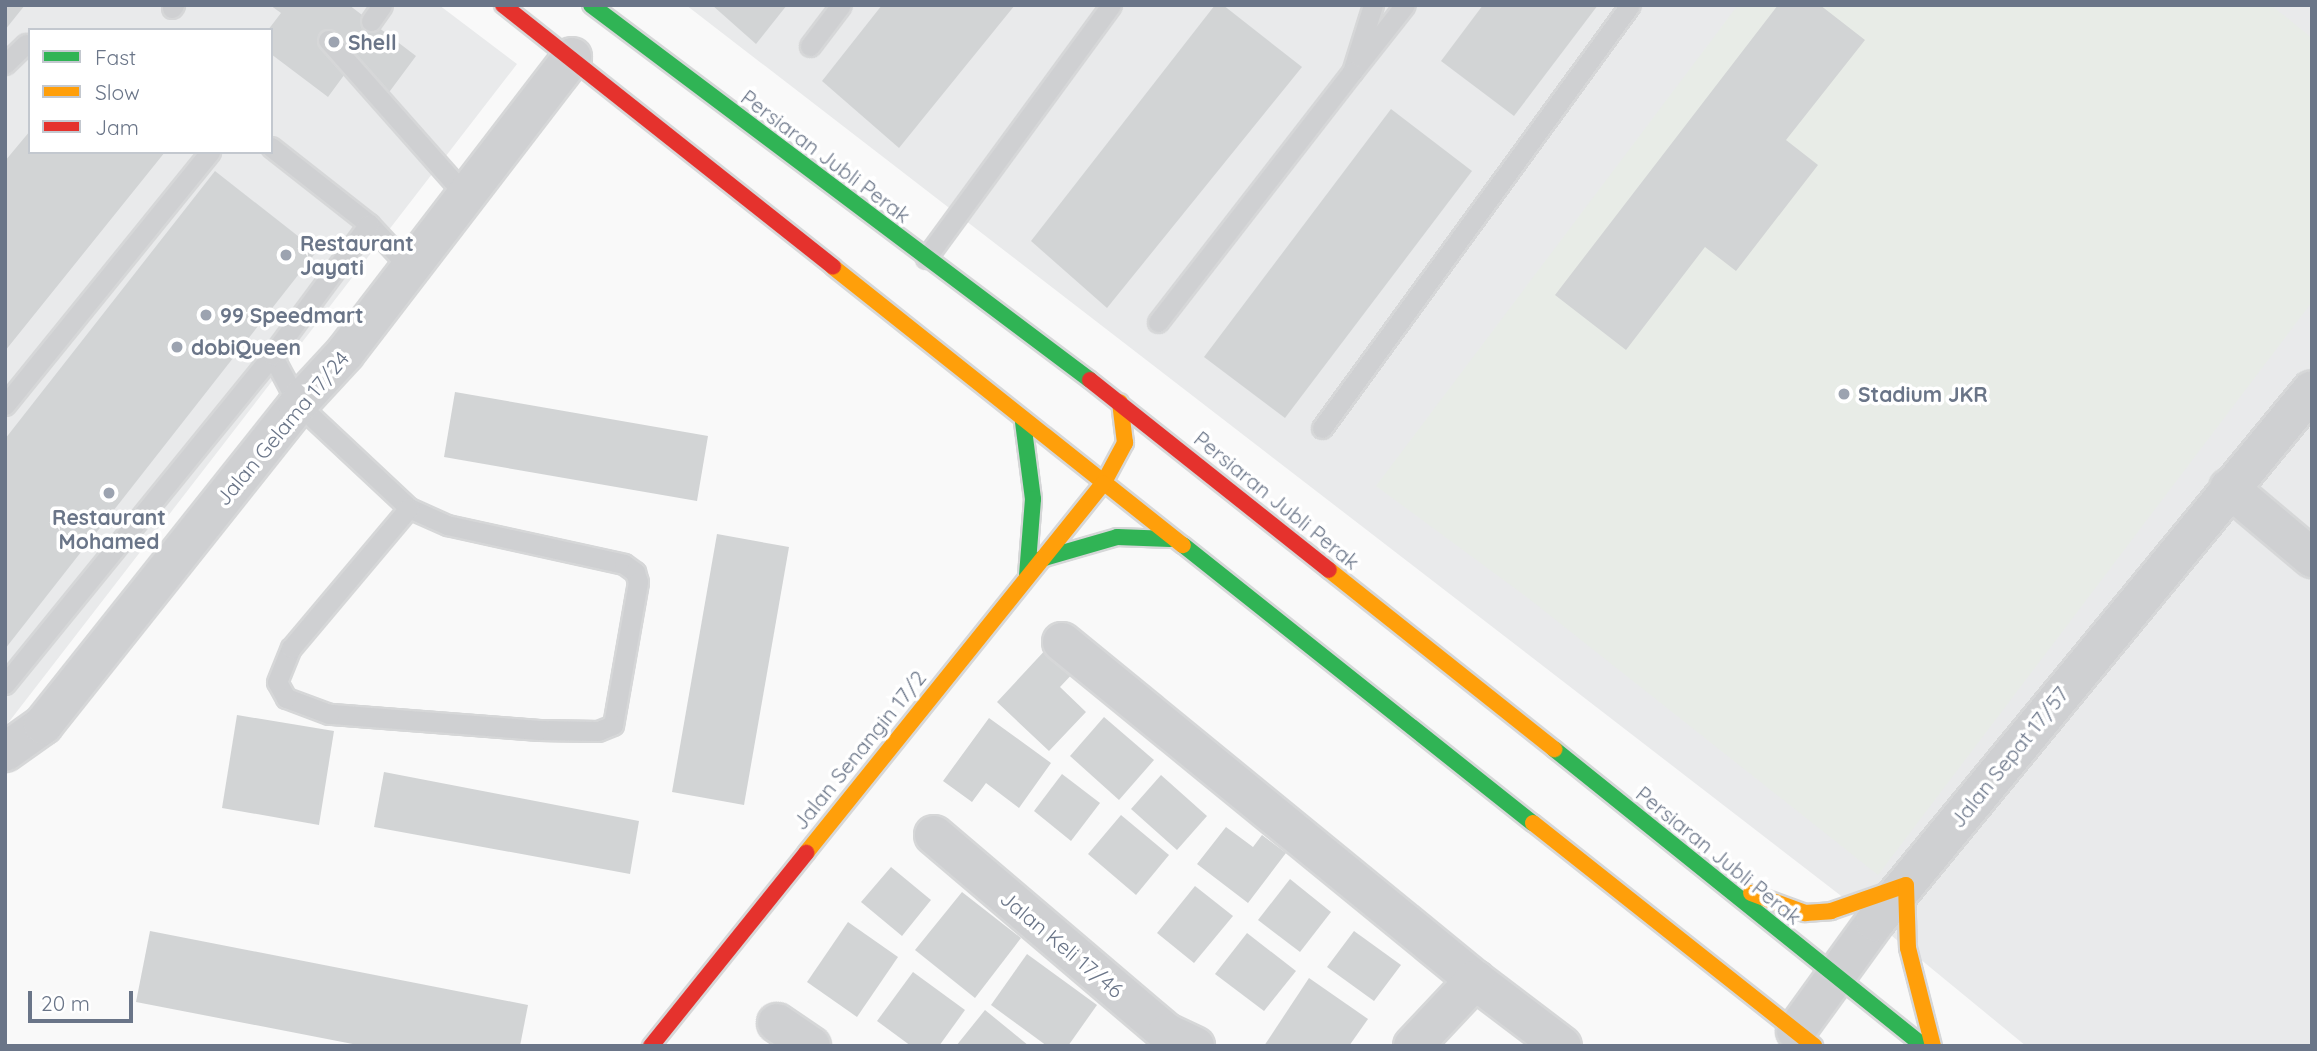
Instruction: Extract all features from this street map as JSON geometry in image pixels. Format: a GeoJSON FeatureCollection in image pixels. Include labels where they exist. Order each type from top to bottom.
{"type":"FeatureCollection","features":[{"type":"Feature","properties":{"kind":"main road"},"geometry":{"type":"LineString","coordinates":[[503,5],[572,57],[1170,539],[1805,1038]]}},
{"type":"Feature","properties":{"kind":"main road","name":"Persiaran Jubli Perak"},"geometry":{"type":"LineString","coordinates":[[591,5],[1120,401],[1924,1046]]}},
{"type":"Feature","properties":{"kind":"main road","name":"Jalan Senangin 17/2"},"geometry":{"type":"LineString","coordinates":[[651,1046],[1027,575],[1103,484],[1125,443],[1120,401]]}},
{"type":"Feature","properties":{"kind":"main road"},"geometry":{"type":"LineString","coordinates":[[1023,422],[1033,499],[1027,575]]}},
{"type":"Feature","properties":{"kind":"main road"},"geometry":{"type":"LineString","coordinates":[[1041,559],[1118,537],[1170,539]]}},
{"type":"Feature","properties":{"kind":"main road"},"geometry":{"type":"LineString","coordinates":[[1716,880],[1805,913],[1831,911],[1906,885],[1908,948],[1933,1046]]}},
{"type":"Feature","properties":{"kind":"street","name":"Jalan Gelama 17/24"},"geometry":{"type":"LineString","coordinates":[[5,752],[43,725],[298,404],[345,353],[572,57]]}},
{"type":"Feature","properties":{"kind":"street","name":"Jalan Sepat 17/57"},"geometry":{"type":"LineString","coordinates":[[1805,1038],[1835,974],[2229,488],[2312,390]]}},
{"type":"Feature","properties":{"kind":"street"},"geometry":{"type":"LineString","coordinates":[[2229,488],[2312,558]]}},
{"type":"Feature","properties":{"kind":"street"},"geometry":{"type":"LineString","coordinates":[[1062,642],[1475,980],[1562,1046]]}},
{"type":"Feature","properties":{"kind":"street","name":"Jalan Keli 17/46"},"geometry":{"type":"LineString","coordinates":[[934,835],[1172,1042]]}},
{"type":"Feature","properties":{"kind":"street"},"geometry":{"type":"LineString","coordinates":[[1413,1046],[1475,980]]}},
{"type":"Feature","properties":{"kind":"street"},"geometry":{"type":"LineString","coordinates":[[777,1023],[811,1046]]}},
{"type":"Feature","properties":{"kind":"lane"},"geometry":{"type":"LineString","coordinates":[[371,22],[382,5]]}},
{"type":"Feature","properties":{"kind":"lane"},"geometry":{"type":"LineString","coordinates":[[810,46],[841,5]]}},
{"type":"Feature","properties":{"kind":"lane"},"geometry":{"type":"LineString","coordinates":[[926,258],[1111,5]]}},
{"type":"Feature","properties":{"kind":"lane"},"geometry":{"type":"LineString","coordinates":[[1352,72],[1373,5]]}},
{"type":"Feature","properties":{"kind":"lane"},"geometry":{"type":"LineString","coordinates":[[1157,322],[1405,5]]}},
{"type":"Feature","properties":{"kind":"lane"},"geometry":{"type":"LineString","coordinates":[[1322,428],[1630,5]]}},
{"type":"Feature","properties":{"kind":"lane"},"geometry":{"type":"LineString","coordinates":[[328,40],[466,196]]}},
{"type":"Feature","properties":{"kind":"lane"},"geometry":{"type":"LineString","coordinates":[[5,64],[26,44]]}},
{"type":"Feature","properties":{"kind":"lane"},"geometry":{"type":"LineString","coordinates":[[273,149],[369,224],[410,268]]}},
{"type":"Feature","properties":{"kind":"lane"},"geometry":{"type":"LineString","coordinates":[[5,405],[208,154]]}},
{"type":"Feature","properties":{"kind":"lane"},"geometry":{"type":"LineString","coordinates":[[5,684],[272,355],[369,224]]}},
{"type":"Feature","properties":{"kind":"lane"},"geometry":{"type":"LineString","coordinates":[[272,355],[298,404],[410,508],[447,525],[624,564],[635,572],[638,582],[613,725],[598,731],[539,730],[329,714],[286,698],[277,682],[291,648],[410,508]]}},
{"type":"Feature","properties":{"kind":"shaded area"},"geometry":{"type":"Polygon","coordinates":[[[5,5],[439,5],[517,64],[5,727],[5,5]]]}},
{"type":"Feature","properties":{"kind":"shaded area"},"geometry":{"type":"Polygon","coordinates":[[[686,5],[2312,5],[2312,1046],[2026,1046],[1875,922],[686,5]]]}},
{"type":"Feature","properties":{"kind":"shaded area","name":"Stadium JKR"},"geometry":{"type":"Polygon","coordinates":[[[1738,5],[2271,5],[2312,38],[2312,302],[1878,875],[1528,598],[1376,486],[1738,5]]]}},
{"type":"Feature","properties":{"kind":"building"},"geometry":{"type":"Polygon","coordinates":[[[5,5],[25,5],[5,30],[5,5]]]}},
{"type":"Feature","properties":{"kind":"building","name":"Shell"},"geometry":{"type":"Polygon","coordinates":[[[270,5],[349,5],[416,56],[387,95],[350,67],[328,97],[273,56],[273,28],[270,28],[281,13],[270,5]]]}},
{"type":"Feature","properties":{"kind":"building"},"geometry":{"type":"Polygon","coordinates":[[[712,5],[787,5],[756,44],[712,5]]]}},
{"type":"Feature","properties":{"kind":"building"},"geometry":{"type":"Polygon","coordinates":[[[882,5],[1015,5],[899,148],[822,81],[882,5]]]}},
{"type":"Feature","properties":{"kind":"building"},"geometry":{"type":"Polygon","coordinates":[[[1215,5],[1223,5],[1302,67],[1107,308],[1031,241],[1215,5]]]}},
{"type":"Feature","properties":{"kind":"building"},"geometry":{"type":"Polygon","coordinates":[[[1483,5],[1598,5],[1514,116],[1441,61],[1483,5]]]}},
{"type":"Feature","properties":{"kind":"building"},"geometry":{"type":"Polygon","coordinates":[[[1778,5],[1820,5],[1865,40],[1786,140],[1818,165],[1736,271],[1705,247],[1626,350],[1555,295],[1778,5]]]}},
{"type":"Feature","properties":{"kind":"building"},"geometry":{"type":"Polygon","coordinates":[[[1391,109],[1472,171],[1285,418],[1204,357],[1391,109]]]}},
{"type":"Feature","properties":{"kind":"building"},"geometry":{"type":"Polygon","coordinates":[[[28,133],[28,154],[163,154],[5,351],[5,161],[28,133]]]}},
{"type":"Feature","properties":{"kind":"building"},"geometry":{"type":"Polygon","coordinates":[[[215,171],[317,251],[5,649],[5,439],[215,171]]]}},
{"type":"Feature","properties":{"kind":"building"},"geometry":{"type":"Polygon","coordinates":[[[455,392],[708,436],[697,501],[444,457],[455,392]]]}},
{"type":"Feature","properties":{"kind":"building"},"geometry":{"type":"Polygon","coordinates":[[[717,534],[789,547],[744,805],[672,792],[717,534]]]}},
{"type":"Feature","properties":{"kind":"building"},"geometry":{"type":"Polygon","coordinates":[[[1049,646],[1076,670],[1060,687],[1086,712],[1049,751],[997,702],[1049,646]]]}},
{"type":"Feature","properties":{"kind":"building"},"geometry":{"type":"Polygon","coordinates":[[[237,715],[334,731],[319,825],[222,808],[237,715]]]}},
{"type":"Feature","properties":{"kind":"building"},"geometry":{"type":"Polygon","coordinates":[[[1104,717],[1154,760],[1119,800],[1070,756],[1104,717]]]}},
{"type":"Feature","properties":{"kind":"building"},"geometry":{"type":"Polygon","coordinates":[[[989,718],[1051,763],[1019,808],[986,783],[972,802],[943,781],[989,718]]]}},
{"type":"Feature","properties":{"kind":"building"},"geometry":{"type":"Polygon","coordinates":[[[384,772],[639,821],[630,874],[374,827],[384,772]]]}},
{"type":"Feature","properties":{"kind":"building"},"geometry":{"type":"Polygon","coordinates":[[[1062,774],[1100,803],[1071,841],[1034,811],[1062,774]]]}},
{"type":"Feature","properties":{"kind":"building"},"geometry":{"type":"Polygon","coordinates":[[[1161,775],[1207,816],[1177,850],[1131,809],[1161,775]]]}},
{"type":"Feature","properties":{"kind":"building"},"geometry":{"type":"Polygon","coordinates":[[[1121,815],[1169,855],[1136,895],[1088,854],[1121,815]]]}},
{"type":"Feature","properties":{"kind":"building"},"geometry":{"type":"Polygon","coordinates":[[[1226,827],[1253,847],[1262,835],[1286,853],[1248,903],[1197,864],[1226,827]]]}},
{"type":"Feature","properties":{"kind":"building"},"geometry":{"type":"Polygon","coordinates":[[[891,867],[931,900],[902,936],[861,902],[891,867]]]}},
{"type":"Feature","properties":{"kind":"building"},"geometry":{"type":"Polygon","coordinates":[[[1290,879],[1331,912],[1300,952],[1258,920],[1290,879]]]}},
{"type":"Feature","properties":{"kind":"building"},"geometry":{"type":"Polygon","coordinates":[[[1195,886],[1233,916],[1194,963],[1157,933],[1195,886]]]}},
{"type":"Feature","properties":{"kind":"building"},"geometry":{"type":"Polygon","coordinates":[[[962,892],[1021,938],[975,998],[915,950],[962,892]]]}},
{"type":"Feature","properties":{"kind":"building"},"geometry":{"type":"Polygon","coordinates":[[[848,922],[898,957],[857,1017],[807,982],[848,922]]]}},
{"type":"Feature","properties":{"kind":"building"},"geometry":{"type":"Polygon","coordinates":[[[150,931],[528,1005],[520,1046],[363,1046],[136,1002],[150,931]]]}},
{"type":"Feature","properties":{"kind":"building"},"geometry":{"type":"Polygon","coordinates":[[[1354,931],[1401,965],[1374,1001],[1327,967],[1354,931]]]}},
{"type":"Feature","properties":{"kind":"building"},"geometry":{"type":"Polygon","coordinates":[[[1247,933],[1296,971],[1264,1011],[1215,974],[1247,933]]]}},
{"type":"Feature","properties":{"kind":"building"},"geometry":{"type":"Polygon","coordinates":[[[1027,954],[1097,1005],[1068,1046],[1047,1046],[991,1005],[1027,954]]]}},
{"type":"Feature","properties":{"kind":"building"},"geometry":{"type":"Polygon","coordinates":[[[913,972],[965,1010],[939,1046],[911,1046],[877,1021],[913,972]]]}},
{"type":"Feature","properties":{"kind":"building"},"geometry":{"type":"Polygon","coordinates":[[[1309,978],[1368,1019],[1349,1046],[1264,1046],[1309,978]]]}},
{"type":"Feature","properties":{"kind":"building"},"geometry":{"type":"Polygon","coordinates":[[[985,1010],[1012,1032],[1029,1046],[956,1046],[985,1010]]]}},
{"type":"Feature","properties":{"kind":"traffic: fast"},"geometry":{"type":"LineString","coordinates":[[591,5],[1090,380]]}},
{"type":"Feature","properties":{"kind":"traffic: fast"},"geometry":{"type":"LineString","coordinates":[[1023,422],[1033,499],[1027,575]]}},
{"type":"Feature","properties":{"kind":"traffic: fast"},"geometry":{"type":"LineString","coordinates":[[1041,559],[1117,537],[1170,539]]}},
{"type":"Feature","properties":{"kind":"traffic: fast"},"geometry":{"type":"LineString","coordinates":[[1183,545],[1533,823]]}},
{"type":"Feature","properties":{"kind":"traffic: fast"},"geometry":{"type":"LineString","coordinates":[[1554,749],[1924,1046]]}},
{"type":"Feature","properties":{"kind":"traffic: slow"},"geometry":{"type":"LineString","coordinates":[[833,267],[1183,545]]}},
{"type":"Feature","properties":{"kind":"traffic: slow"},"geometry":{"type":"LineString","coordinates":[[1103,484],[1125,443],[1120,402]]}},
{"type":"Feature","properties":{"kind":"traffic: slow"},"geometry":{"type":"LineString","coordinates":[[806,853],[1103,484]]}},
{"type":"Feature","properties":{"kind":"traffic: slow"},"geometry":{"type":"LineString","coordinates":[[1329,570],[1554,749]]}},
{"type":"Feature","properties":{"kind":"traffic: slow"},"geometry":{"type":"LineString","coordinates":[[1533,823],[1814,1046]]}},
{"type":"Feature","properties":{"kind":"traffic: slow"},"geometry":{"type":"LineString","coordinates":[[1751,893],[1805,913],[1831,911],[1906,885],[1908,948],[1933,1046]]}},
{"type":"Feature","properties":{"kind":"traffic: jam"},"geometry":{"type":"LineString","coordinates":[[503,5],[833,267]]}},
{"type":"Feature","properties":{"kind":"traffic: jam"},"geometry":{"type":"LineString","coordinates":[[1090,380],[1329,570]]}},
{"type":"Feature","properties":{"kind":"traffic: jam"},"geometry":{"type":"LineString","coordinates":[[651,1046],[806,853]]}},
{"type":"Feature","properties":{"kind":"place","name":"Shell"},"geometry":{"type":"Point","coordinates":[334,42]}},
{"type":"Feature","properties":{"kind":"place","name":"Restaurant Jayati"},"geometry":{"type":"Point","coordinates":[286,255]}},
{"type":"Feature","properties":{"kind":"place","name":"99 Speedmart"},"geometry":{"type":"Point","coordinates":[206,315]}},
{"type":"Feature","properties":{"kind":"place","name":"dobiQueen"},"geometry":{"type":"Point","coordinates":[177,347]}},
{"type":"Feature","properties":{"kind":"place","name":"Stadium JKR"},"geometry":{"type":"Point","coordinates":[1844,394]}},
{"type":"Feature","properties":{"kind":"place","name":"Restaurant Mohamed"},"geometry":{"type":"Point","coordinates":[109,493]}}]}
